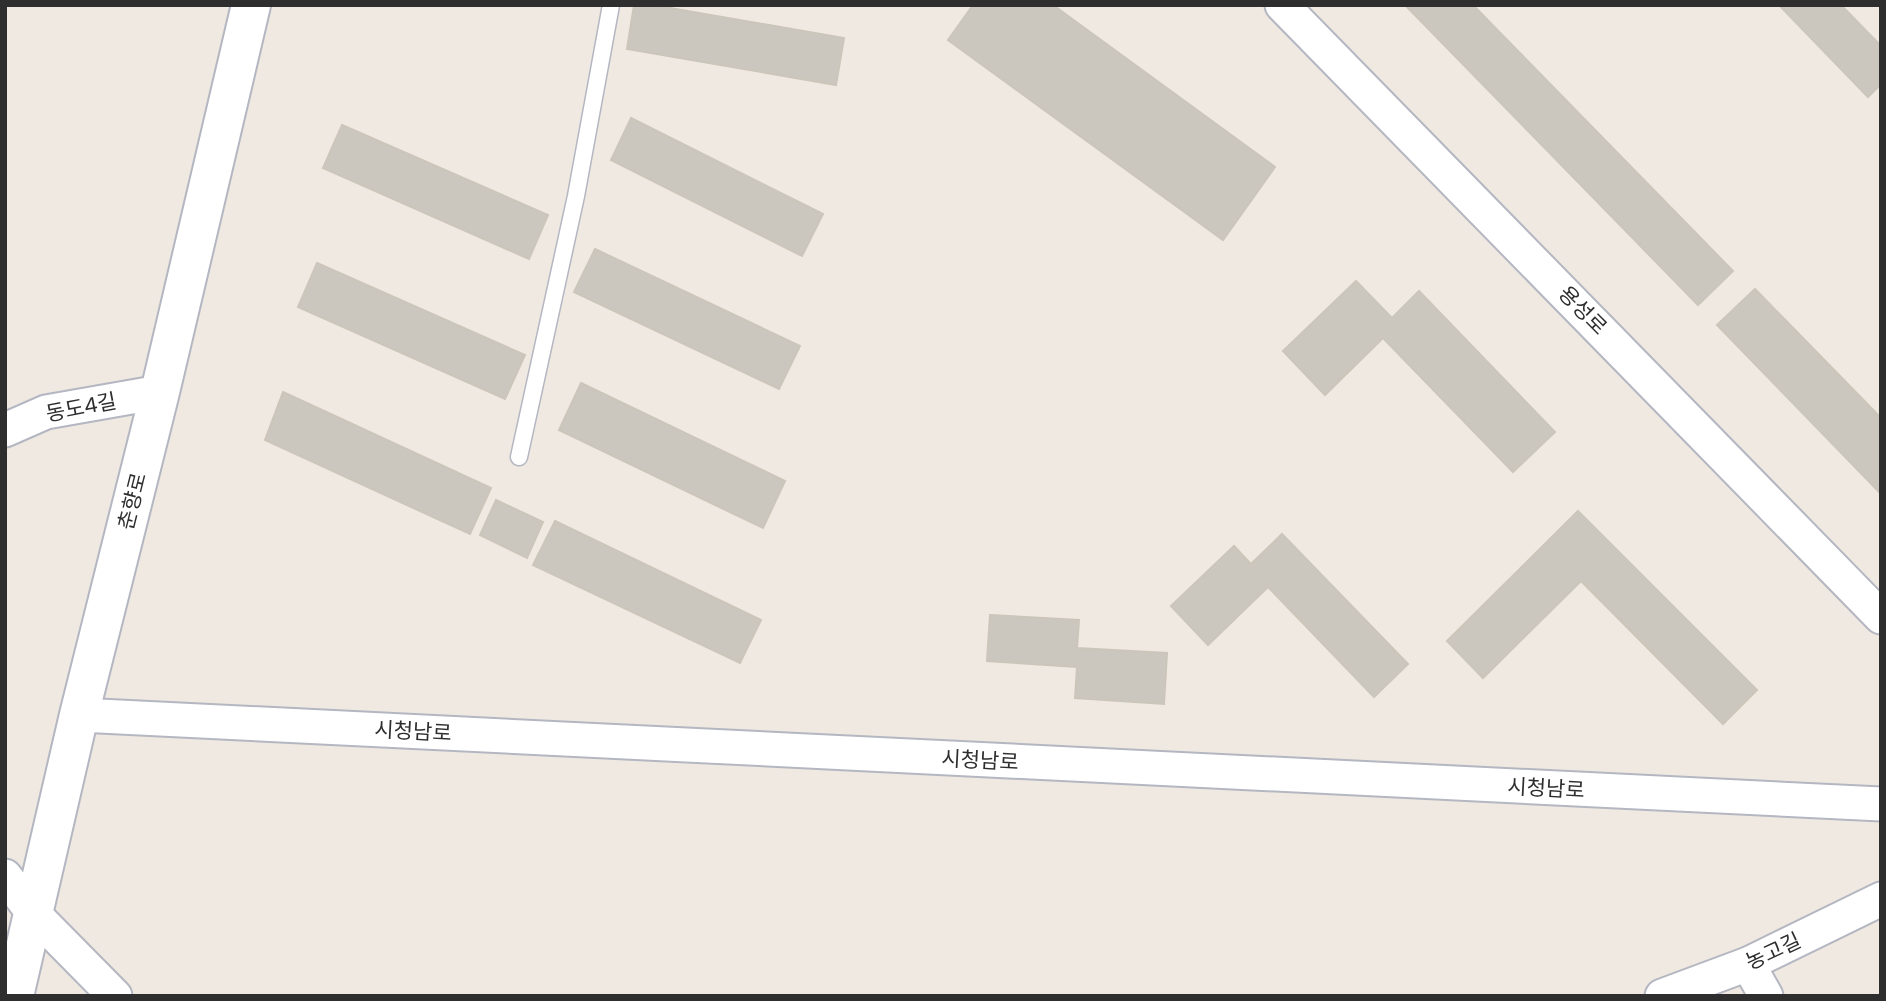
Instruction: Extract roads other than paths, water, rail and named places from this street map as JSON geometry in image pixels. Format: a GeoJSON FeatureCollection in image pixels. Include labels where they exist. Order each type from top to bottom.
{"type":"FeatureCollection","features":[{"type":"Feature","properties":{"kind":"street","name":"춘향로"},"geometry":{"type":"LineString","coordinates":[[14,996],[79,715],[160,392],[251,5]]}},
{"type":"Feature","properties":{"kind":"street","name":"용성로"},"geometry":{"type":"LineString","coordinates":[[1282,5],[1881,617]]}},
{"type":"Feature","properties":{"kind":"street","name":"동도4길"},"geometry":{"type":"LineString","coordinates":[[5,430],[46,412],[160,392]]}},
{"type":"Feature","properties":{"kind":"street","name":"시청남로"},"geometry":{"type":"LineString","coordinates":[[79,715],[1881,804]]}},
{"type":"Feature","properties":{"kind":"street"},"geometry":{"type":"LineString","coordinates":[[5,876],[34,914],[116,996]]}},
{"type":"Feature","properties":{"kind":"street","name":"농고길"},"geometry":{"type":"LineString","coordinates":[[1662,996],[1748,964],[1881,899]]}},
{"type":"Feature","properties":{"kind":"street"},"geometry":{"type":"LineString","coordinates":[[1748,964],[1766,996]]}},
{"type":"Feature","properties":{"kind":"lane"},"geometry":{"type":"LineString","coordinates":[[519,457],[576,196],[611,5]]}}]}
